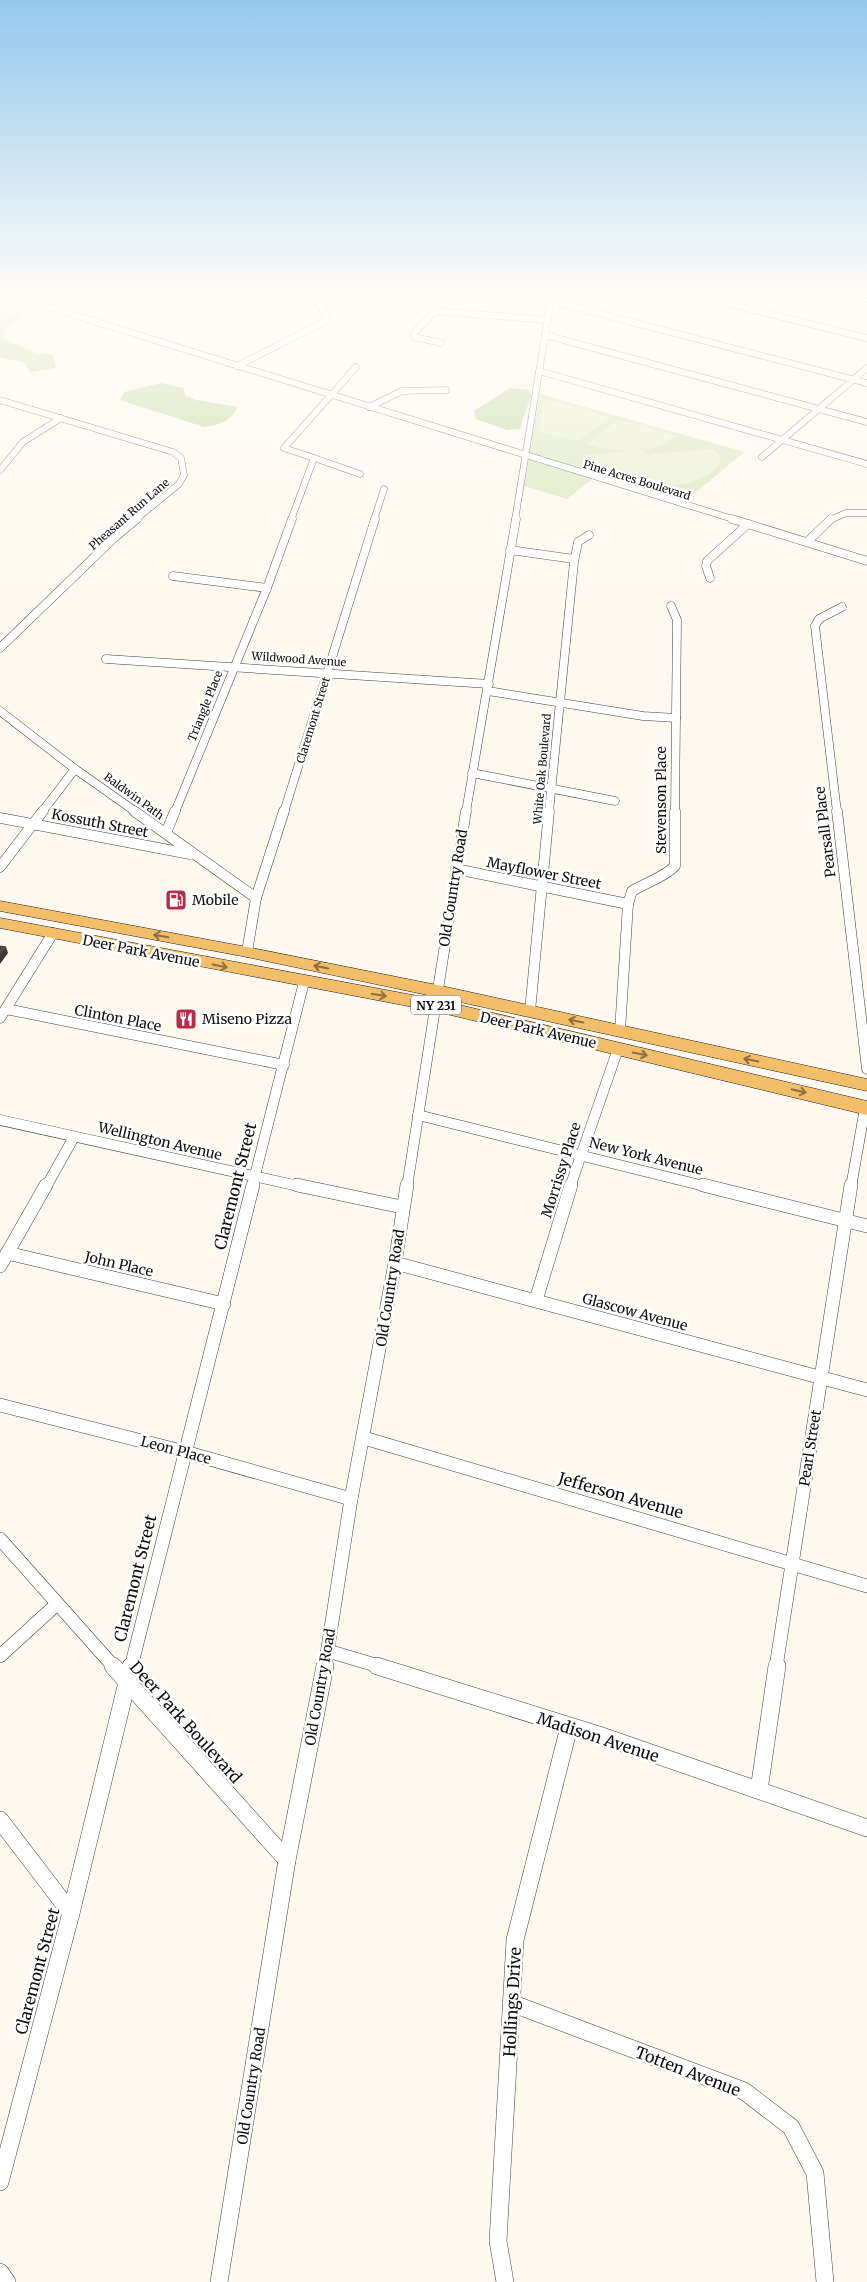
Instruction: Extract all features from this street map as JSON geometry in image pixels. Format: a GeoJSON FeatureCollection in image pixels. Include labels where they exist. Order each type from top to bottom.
{"type":"FeatureCollection","features":[{"type":"Feature","properties":{"kind":"main road","name":"Deer Park Avenue"},"geometry":{"type":"LineString","coordinates":[[0,906],[247,952],[436,998],[618,1049],[706,1068],[866,1108]]}},
{"type":"Feature","properties":{"kind":"main road","name":"Deer Park Avenue"},"geometry":{"type":"LineString","coordinates":[[0,923],[304,982],[530,1011],[867,1085]]}},
{"type":"Feature","properties":{"kind":"street"},"geometry":{"type":"LineString","coordinates":[[326,398],[284,448],[360,474]]}},
{"type":"Feature","properties":{"kind":"street","name":"Pine Acres Boulevard"},"geometry":{"type":"LineString","coordinates":[[341,398],[867,561]]}},
{"type":"Feature","properties":{"kind":"street"},"geometry":{"type":"LineString","coordinates":[[369,407],[387,398]]}},
{"type":"Feature","properties":{"kind":"street","name":"Old Country Road"},"geometry":{"type":"LineString","coordinates":[[219,2282],[288,1860],[328,1651],[351,1498],[364,1438],[395,1263],[402,1207],[456,869],[488,688],[535,398]]}},
{"type":"Feature","properties":{"kind":"street"},"geometry":{"type":"LineString","coordinates":[[636,398],[867,464]]}},
{"type":"Feature","properties":{"kind":"street"},"geometry":{"type":"LineString","coordinates":[[780,398],[867,422]]}},
{"type":"Feature","properties":{"kind":"street"},"geometry":{"type":"LineString","coordinates":[[762,457],[831,398]]}},
{"type":"Feature","properties":{"kind":"street","name":"Pheasant Run Lane"},"geometry":{"type":"LineString","coordinates":[[0,400],[173,452],[181,458],[184,475],[179,484],[114,538],[0,648]]}},
{"type":"Feature","properties":{"kind":"street"},"geometry":{"type":"LineString","coordinates":[[0,470],[22,442],[60,418]]}},
{"type":"Feature","properties":{"kind":"street","name":"Triangle Place"},"geometry":{"type":"LineString","coordinates":[[166,833],[267,588],[314,458]]}},
{"type":"Feature","properties":{"kind":"street","name":"Claremont Street"},"geometry":{"type":"LineString","coordinates":[[247,952],[256,898],[384,488]]}},
{"type":"Feature","properties":{"kind":"street"},"geometry":{"type":"LineString","coordinates":[[807,542],[835,514],[853,511],[867,513]]}},
{"type":"Feature","properties":{"kind":"street"},"geometry":{"type":"LineString","coordinates":[[710,578],[706,566],[707,561],[748,524]]}},
{"type":"Feature","properties":{"kind":"street","name":"White Oak Boulevard"},"geometry":{"type":"LineString","coordinates":[[530,1011],[551,790],[566,659],[574,559],[578,542],[589,535]]}},
{"type":"Feature","properties":{"kind":"street"},"geometry":{"type":"LineString","coordinates":[[510,550],[574,559]]}},
{"type":"Feature","properties":{"kind":"street"},"geometry":{"type":"LineString","coordinates":[[173,576],[267,588]]}},
{"type":"Feature","properties":{"kind":"street","name":"Stevenson Place"},"geometry":{"type":"LineString","coordinates":[[628,904],[632,891],[666,875],[675,866],[677,620],[671,606]]}},
{"type":"Feature","properties":{"kind":"street","name":"Pearsall Place"},"geometry":{"type":"LineString","coordinates":[[842,607],[819,619],[815,626],[867,1069]]}},
{"type":"Feature","properties":{"kind":"street","name":"Wildwood Avenue"},"geometry":{"type":"LineString","coordinates":[[106,659],[327,672],[488,688],[560,703],[643,716],[676,718]]}},
{"type":"Feature","properties":{"kind":"street","name":"Baldwin Path"},"geometry":{"type":"LineString","coordinates":[[0,711],[194,855],[256,898]]}},
{"type":"Feature","properties":{"kind":"street"},"geometry":{"type":"LineString","coordinates":[[0,867],[75,768]]}},
{"type":"Feature","properties":{"kind":"street"},"geometry":{"type":"LineString","coordinates":[[472,773],[551,790],[615,801]]}},
{"type":"Feature","properties":{"kind":"street","name":"Kossuth Street"},"geometry":{"type":"LineString","coordinates":[[0,818],[194,855]]}},
{"type":"Feature","properties":{"kind":"street","name":"Mayflower Street"},"geometry":{"type":"LineString","coordinates":[[456,869],[628,904]]}},
{"type":"Feature","properties":{"kind":"street"},"geometry":{"type":"LineString","coordinates":[[620,1030],[628,904]]}},
{"type":"Feature","properties":{"kind":"street"},"geometry":{"type":"LineString","coordinates":[[3,1014],[54,933]]}},
{"type":"Feature","properties":{"kind":"street","name":"Claremont Street"},"geometry":{"type":"LineString","coordinates":[[0,2182],[71,1913],[127,1682],[304,982]]}},
{"type":"Feature","properties":{"kind":"street","name":"Clinton Place"},"geometry":{"type":"LineString","coordinates":[[3,1014],[284,1065]]}},
{"type":"Feature","properties":{"kind":"street","name":"Morrissy Place"},"geometry":{"type":"LineString","coordinates":[[536,1300],[580,1155],[618,1049]]}},
{"type":"Feature","properties":{"kind":"street","name":"Pearl Street"},"geometry":{"type":"LineString","coordinates":[[758,1790],[791,1563],[822,1378],[845,1221],[866,1108]]}},
{"type":"Feature","properties":{"kind":"street","name":"New York Avenue"},"geometry":{"type":"LineString","coordinates":[[418,1115],[867,1226]]}},
{"type":"Feature","properties":{"kind":"street","name":"Wellington Avenue"},"geometry":{"type":"LineString","coordinates":[[0,1120],[256,1177],[402,1207]]}},
{"type":"Feature","properties":{"kind":"street"},"geometry":{"type":"LineString","coordinates":[[0,1266],[74,1136]]}},
{"type":"Feature","properties":{"kind":"street","name":"John Place"},"geometry":{"type":"LineString","coordinates":[[7,1253],[224,1304]]}},
{"type":"Feature","properties":{"kind":"street","name":"Glascow Avenue"},"geometry":{"type":"LineString","coordinates":[[395,1263],[867,1390]]}},
{"type":"Feature","properties":{"kind":"street","name":"Leon Place"},"geometry":{"type":"LineString","coordinates":[[0,1405],[185,1452],[351,1498]]}},
{"type":"Feature","properties":{"kind":"street","name":"Jefferson Avenue"},"geometry":{"type":"LineString","coordinates":[[364,1438],[867,1586]]}},
{"type":"Feature","properties":{"kind":"street","name":"Deer Park Boulevard"},"geometry":{"type":"LineString","coordinates":[[0,1539],[288,1860]]}},
{"type":"Feature","properties":{"kind":"street"},"geometry":{"type":"LineString","coordinates":[[0,1656],[57,1604]]}},
{"type":"Feature","properties":{"kind":"street","name":"Madison Avenue"},"geometry":{"type":"LineString","coordinates":[[328,1651],[403,1673],[569,1727],[867,1828]]}},
{"type":"Feature","properties":{"kind":"street","name":"Hollings Drive"},"geometry":{"type":"LineString","coordinates":[[505,2282],[498,2242],[515,1940],[569,1727]]}},
{"type":"Feature","properties":{"kind":"street"},"geometry":{"type":"LineString","coordinates":[[0,1820],[71,1913]]}},
{"type":"Feature","properties":{"kind":"street","name":"Totten Avenue"},"geometry":{"type":"LineString","coordinates":[[512,2003],[744,2090],[791,2128],[815,2173],[825,2282]]}},
{"type":"Feature","properties":{"kind":"street"},"geometry":{"type":"LineString","coordinates":[[0,2272],[7,2282]]}},
{"type":"Feature","properties":{"kind":"green space"},"geometry":{"type":"Polygon","coordinates":[[[193,398],[238,407],[232,416],[224,422],[204,427],[120,400],[193,398]]]}},
{"type":"Feature","properties":{"kind":"green space"},"geometry":{"type":"Polygon","coordinates":[[[494,398],[530,398],[520,429],[507,430],[476,419],[474,411],[494,398]]]}},
{"type":"Feature","properties":{"kind":"green space"},"geometry":{"type":"Polygon","coordinates":[[[539,398],[556,398],[744,452],[682,504],[596,476],[567,499],[524,486],[539,398]]]}},
{"type":"Feature","properties":{"kind":"green space"},"geometry":{"type":"Polygon","coordinates":[[[544,400],[562,403],[606,416],[608,419],[577,441],[539,432],[544,400]]]}},
{"type":"Feature","properties":{"kind":"green space"},"geometry":{"type":"Polygon","coordinates":[[[622,420],[677,436],[657,447],[632,451],[643,450],[650,456],[652,454],[712,449],[719,456],[720,462],[716,469],[708,475],[698,480],[676,485],[667,485],[664,479],[666,484],[619,479],[598,472],[581,455],[631,451],[600,448],[587,444],[616,421],[622,420]]]}},
{"type":"Feature","properties":{"kind":"building"},"geometry":{"type":"Polygon","coordinates":[[[0,946],[6,947],[0,956],[0,946]]]}},
{"type":"Feature","properties":{"kind":"place","name":"Mobile"},"geometry":{"type":"Point","coordinates":[176,900]}},
{"type":"Feature","properties":{"kind":"place","name":"Miseno Pizza"},"geometry":{"type":"Point","coordinates":[186,1019]}}]}
